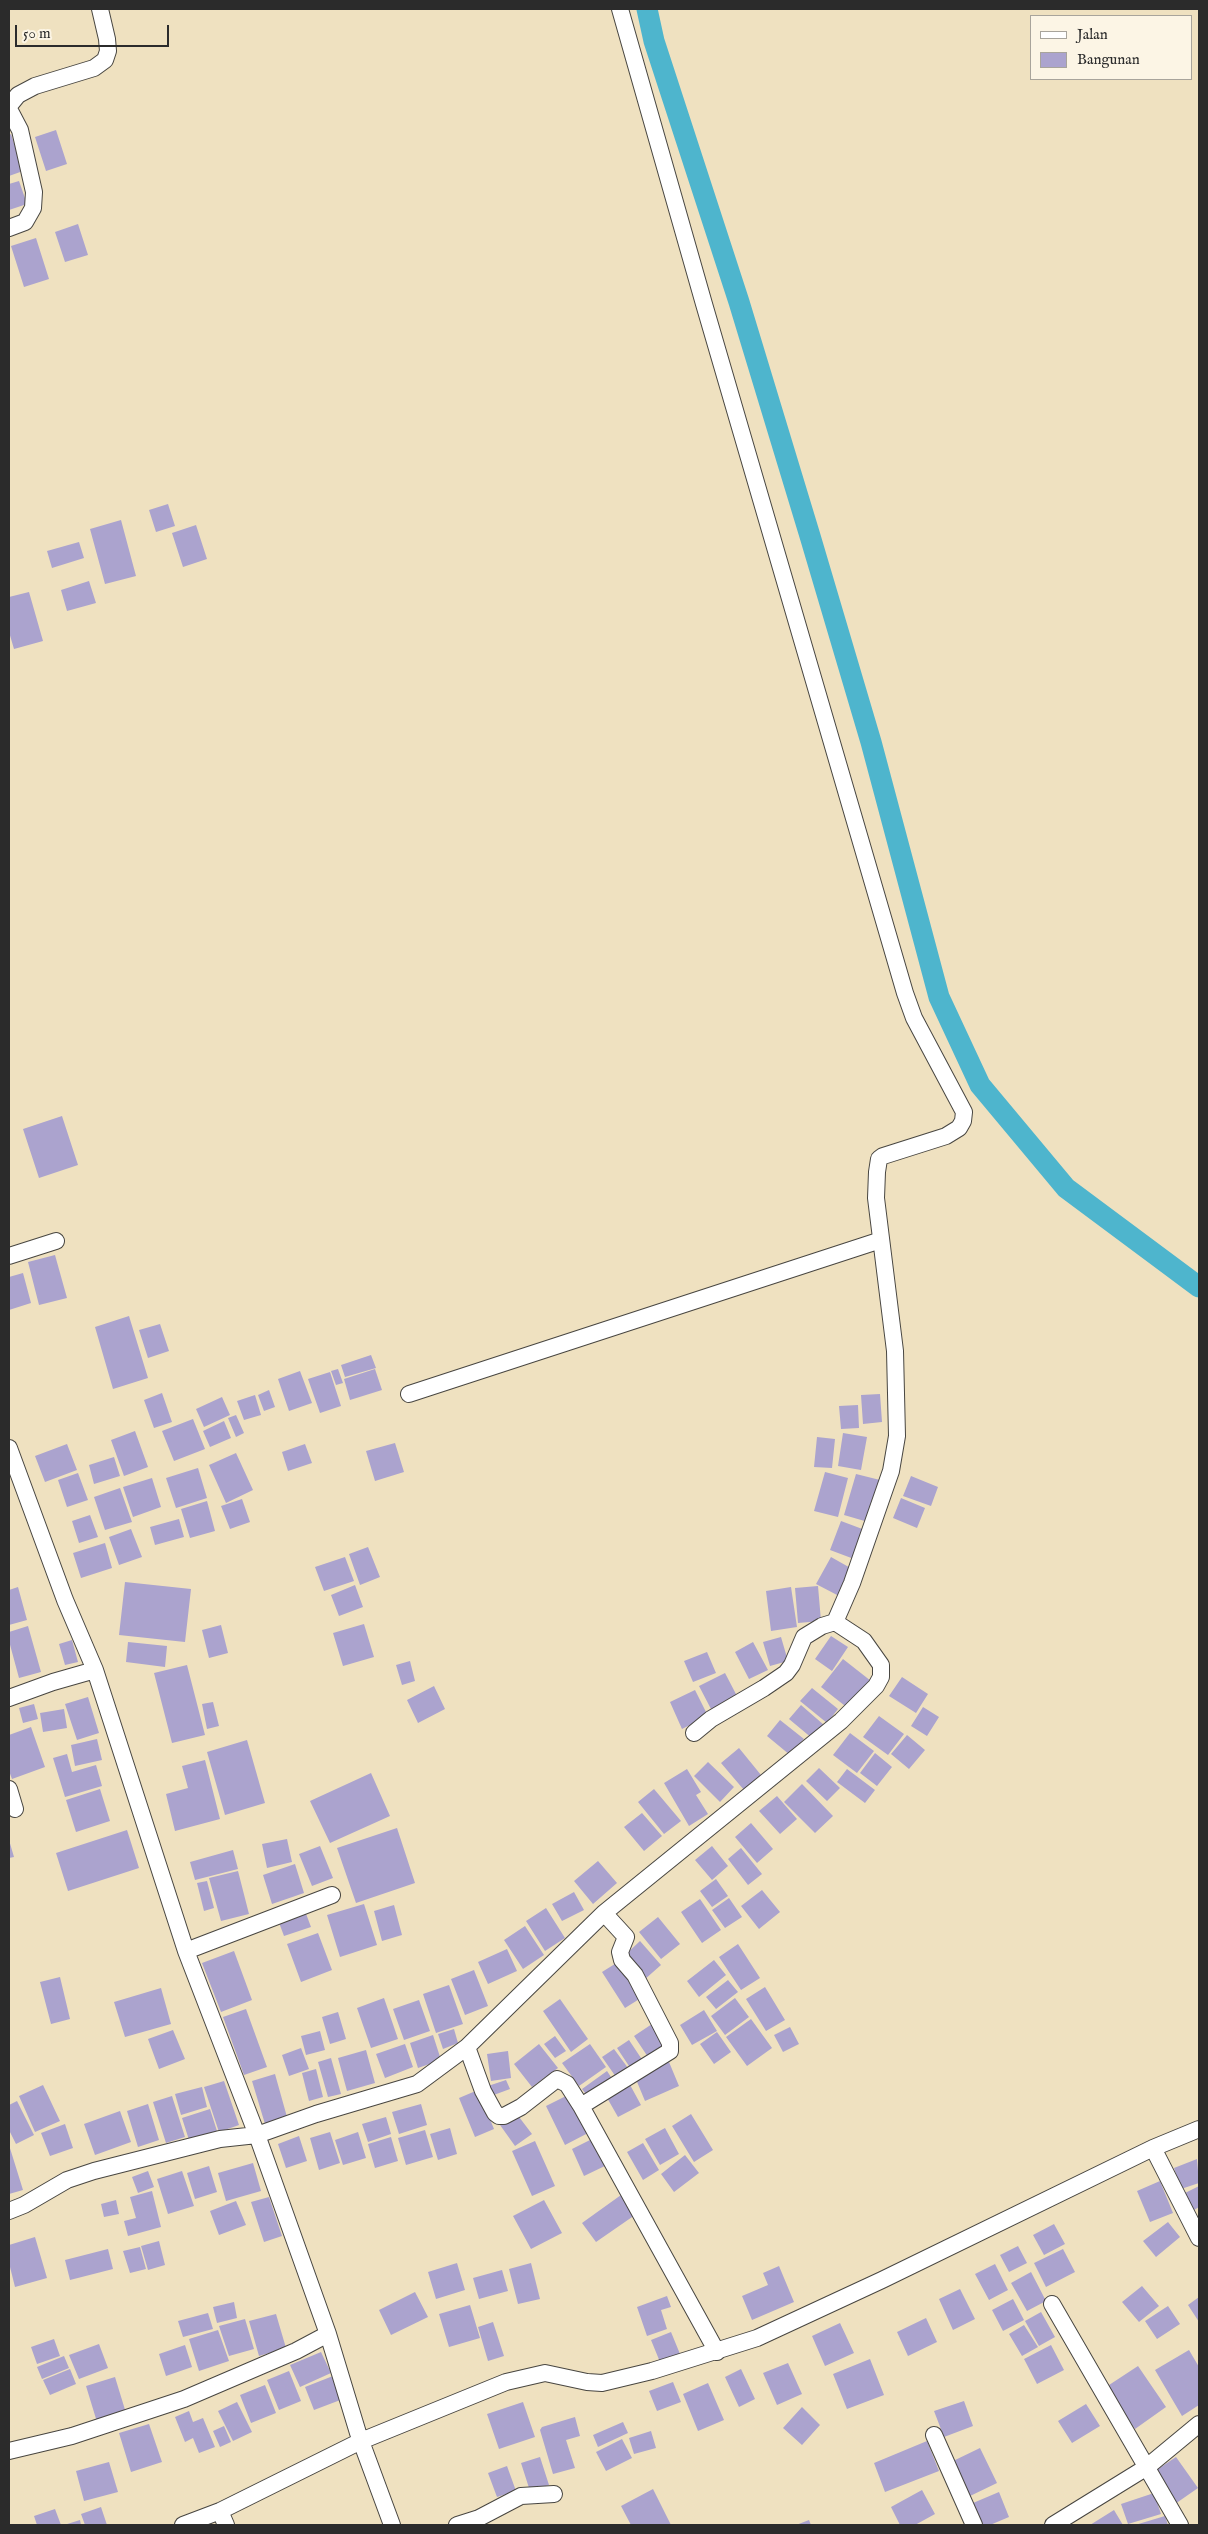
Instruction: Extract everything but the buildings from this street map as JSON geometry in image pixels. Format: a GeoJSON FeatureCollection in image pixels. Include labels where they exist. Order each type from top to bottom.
{"type":"FeatureCollection","features":[{"type":"Feature","properties":{"kind":"street"},"geometry":{"type":"LineString","coordinates":[[9,228],[25,222],[33,208],[34,192],[20,130],[9,108],[18,95],[35,86],[94,68],[105,60],[108,51],[107,39],[100,9]]}},
{"type":"Feature","properties":{"kind":"street"},"geometry":{"type":"LineString","coordinates":[[620,9],[905,993],[914,1018],[964,1112],[960,1128],[946,1136],[879,1159],[876,1198],[895,1351],[897,1436],[891,1471],[852,1583],[835,1622],[822,1626],[804,1637],[792,1665],[786,1673],[764,1688],[711,1718],[694,1733]]}},
{"type":"Feature","properties":{"kind":"street"},"geometry":{"type":"LineString","coordinates":[[409,1394],[881,1240]]}},
{"type":"Feature","properties":{"kind":"street"},"geometry":{"type":"LineString","coordinates":[[9,1256],[56,1242]]}},
{"type":"Feature","properties":{"kind":"street"},"geometry":{"type":"LineString","coordinates":[[9,1448],[65,1600],[95,1670],[186,1951],[257,2135],[328,2334],[361,2441],[392,2525]]}},
{"type":"Feature","properties":{"kind":"street"},"geometry":{"type":"LineString","coordinates":[[9,2211],[68,2180],[94,2171],[220,2139],[257,2135],[316,2114],[417,2084],[467,2047],[604,1913],[786,1764],[807,1751],[876,1686],[881,1677],[881,1665],[864,1641],[835,1622]]}},
{"type":"Feature","properties":{"kind":"street"},"geometry":{"type":"LineString","coordinates":[[9,1698],[53,1682],[95,1670]]}},
{"type":"Feature","properties":{"kind":"street"},"geometry":{"type":"LineString","coordinates":[[9,1789],[15,1810]]}},
{"type":"Feature","properties":{"kind":"street"},"geometry":{"type":"LineString","coordinates":[[186,1951],[332,1895]]}},
{"type":"Feature","properties":{"kind":"street"},"geometry":{"type":"LineString","coordinates":[[581,2106],[666,2054],[671,2048],[634,1975],[622,1960],[620,1952],[626,1937],[604,1913]]}},
{"type":"Feature","properties":{"kind":"street"},"geometry":{"type":"LineString","coordinates":[[467,2047],[487,2098],[495,2113],[499,2116],[504,2116],[521,2107],[558,2079],[567,2084],[717,2352]]}},
{"type":"Feature","properties":{"kind":"street"},"geometry":{"type":"LineString","coordinates":[[183,2525],[223,2518],[361,2441],[506,2382],[528,2375],[546,2373],[587,2382],[602,2383],[652,2372],[717,2352],[784,2327],[1153,2148],[1199,2129]]}},
{"type":"Feature","properties":{"kind":"street"},"geometry":{"type":"LineString","coordinates":[[1153,2148],[1199,2238]]}},
{"type":"Feature","properties":{"kind":"street"},"geometry":{"type":"LineString","coordinates":[[1052,2304],[1180,2525]]}},
{"type":"Feature","properties":{"kind":"street"},"geometry":{"type":"LineString","coordinates":[[9,2451],[72,2436],[184,2399],[296,2351],[328,2334]]}},
{"type":"Feature","properties":{"kind":"street"},"geometry":{"type":"LineString","coordinates":[[1052,2525],[1147,2467],[1199,2424]]}},
{"type":"Feature","properties":{"kind":"street"},"geometry":{"type":"LineString","coordinates":[[934,2435],[974,2525]]}},
{"type":"Feature","properties":{"kind":"street"},"geometry":{"type":"LineString","coordinates":[[457,2525],[479,2518],[521,2496],[554,2494]]}},
{"type":"Feature","properties":{"kind":"waterway"},"geometry":{"type":"LineString","coordinates":[[647,9],[654,41],[739,302],[871,742],[939,997],[980,1085],[1066,1188],[1199,1287]]}}]}
